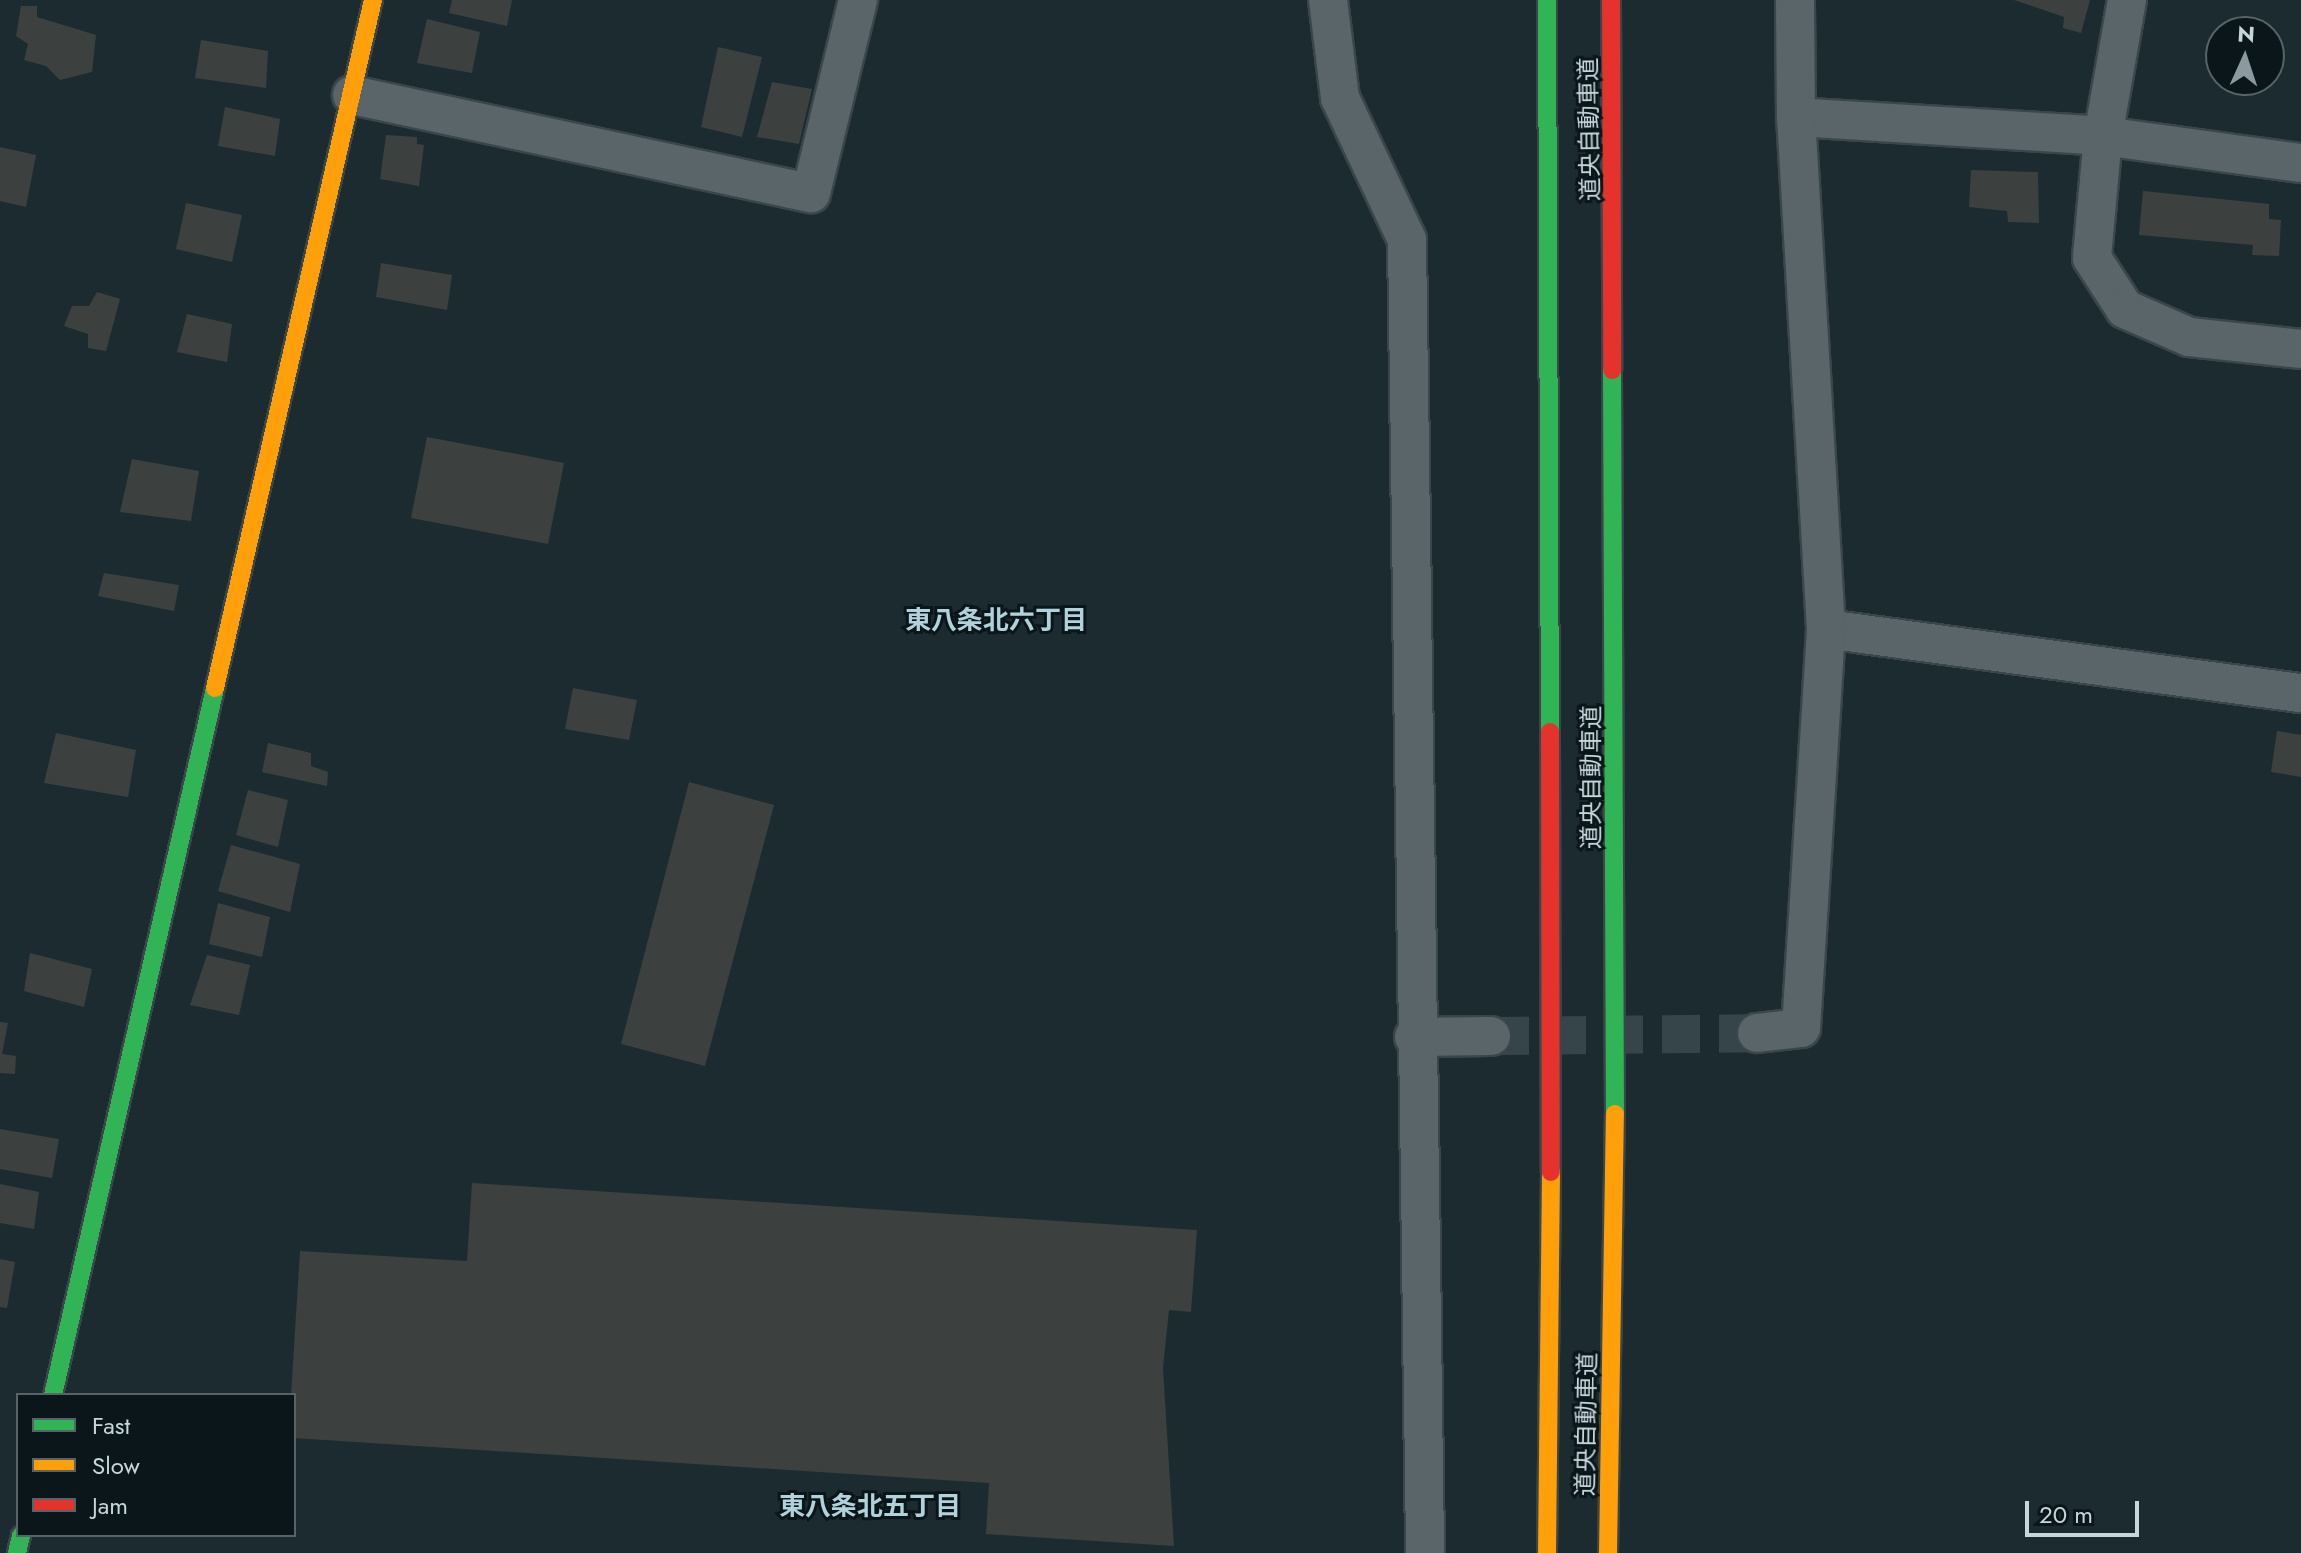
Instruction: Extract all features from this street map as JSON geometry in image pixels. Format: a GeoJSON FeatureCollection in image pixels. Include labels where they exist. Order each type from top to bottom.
{"type":"FeatureCollection","features":[{"type":"Feature","properties":{"kind":"main road"},"geometry":{"type":"LineString","coordinates":[[53,1393],[373,0]]}},
{"type":"Feature","properties":{"kind":"main road","name":"道央自動車道"},"geometry":{"type":"LineString","coordinates":[[1547,0],[1552,1009],[1547,1553]]}},
{"type":"Feature","properties":{"kind":"main road","name":"道央自動車道"},"geometry":{"type":"LineString","coordinates":[[1608,1553],[1615,1120],[1611,0]]}},
{"type":"Feature","properties":{"kind":"main road"},"geometry":{"type":"LineString","coordinates":[[1615,1120],[1632,1347]]}},
{"type":"Feature","properties":{"kind":"street"},"geometry":{"type":"LineString","coordinates":[[352,95],[811,193],[858,0]]}},
{"type":"Feature","properties":{"kind":"street"},"geometry":{"type":"LineString","coordinates":[[1328,0],[1340,98],[1407,240],[1414,1037],[1425,1553]]}},
{"type":"Feature","properties":{"kind":"street"},"geometry":{"type":"LineString","coordinates":[[1757,1033],[1801,1028],[1826,629],[1796,117],[1795,0]]}},
{"type":"Feature","properties":{"kind":"street"},"geometry":{"type":"LineString","coordinates":[[2127,0],[2103,136],[2092,258],[2125,309],[2189,337],[2301,349]]}},
{"type":"Feature","properties":{"kind":"street"},"geometry":{"type":"LineString","coordinates":[[1796,117],[2103,136],[2301,163]]}},
{"type":"Feature","properties":{"kind":"street"},"geometry":{"type":"LineString","coordinates":[[1826,629],[2301,693]]}},
{"type":"Feature","properties":{"kind":"street"},"geometry":{"type":"LineString","coordinates":[[1414,1037],[1491,1036]]}},
{"type":"Feature","properties":{"kind":"building"},"geometry":{"type":"Polygon","coordinates":[[[452,0],[512,0],[507,26],[449,13],[452,0]]]}},
{"type":"Feature","properties":{"kind":"building"},"geometry":{"type":"Polygon","coordinates":[[[2014,0],[2090,0],[2081,33],[2063,28],[2064,17],[2014,0]]]}},
{"type":"Feature","properties":{"kind":"building"},"geometry":{"type":"Polygon","coordinates":[[[21,6],[37,6],[37,17],[96,35],[92,72],[60,80],[46,66],[24,60],[28,44],[16,36],[21,6]]]}},
{"type":"Feature","properties":{"kind":"building"},"geometry":{"type":"Polygon","coordinates":[[[427,19],[480,32],[472,73],[417,63],[427,19]]]}},
{"type":"Feature","properties":{"kind":"building"},"geometry":{"type":"Polygon","coordinates":[[[201,40],[268,51],[266,88],[195,78],[201,40]]]}},
{"type":"Feature","properties":{"kind":"building"},"geometry":{"type":"Polygon","coordinates":[[[718,47],[762,57],[742,137],[701,127],[718,47]]]}},
{"type":"Feature","properties":{"kind":"building"},"geometry":{"type":"Polygon","coordinates":[[[772,82],[812,89],[799,144],[757,137],[772,82]]]}},
{"type":"Feature","properties":{"kind":"building"},"geometry":{"type":"Polygon","coordinates":[[[225,107],[280,119],[275,156],[218,146],[225,107]]]}},
{"type":"Feature","properties":{"kind":"building"},"geometry":{"type":"Polygon","coordinates":[[[386,135],[417,137],[417,144],[424,145],[419,186],[380,179],[386,135]]]}},
{"type":"Feature","properties":{"kind":"building"},"geometry":{"type":"Polygon","coordinates":[[[0,147],[36,155],[26,207],[0,201],[0,147]]]}},
{"type":"Feature","properties":{"kind":"building"},"geometry":{"type":"Polygon","coordinates":[[[1971,170],[2038,172],[2039,223],[2008,222],[2007,211],[1969,207],[1971,170]]]}},
{"type":"Feature","properties":{"kind":"building"},"geometry":{"type":"Polygon","coordinates":[[[2143,191],[2269,204],[2269,219],[2281,220],[2279,256],[2252,255],[2253,245],[2139,235],[2143,191]]]}},
{"type":"Feature","properties":{"kind":"building"},"geometry":{"type":"Polygon","coordinates":[[[186,203],[242,215],[232,262],[176,249],[186,203]]]}},
{"type":"Feature","properties":{"kind":"building"},"geometry":{"type":"Polygon","coordinates":[[[381,263],[452,275],[447,310],[376,297],[381,263]]]}},
{"type":"Feature","properties":{"kind":"building"},"geometry":{"type":"Polygon","coordinates":[[[97,292],[120,299],[106,351],[88,348],[88,334],[64,326],[72,306],[89,306],[97,292]]]}},
{"type":"Feature","properties":{"kind":"building"},"geometry":{"type":"Polygon","coordinates":[[[187,314],[232,324],[227,362],[177,352],[187,314]]]}},
{"type":"Feature","properties":{"kind":"building"},"geometry":{"type":"Polygon","coordinates":[[[427,437],[564,463],[548,544],[411,518],[427,437]]]}},
{"type":"Feature","properties":{"kind":"building"},"geometry":{"type":"Polygon","coordinates":[[[132,459],[199,471],[191,521],[120,512],[132,459]]]}},
{"type":"Feature","properties":{"kind":"building"},"geometry":{"type":"Polygon","coordinates":[[[104,573],[179,585],[174,611],[98,596],[104,573]]]}},
{"type":"Feature","properties":{"kind":"building"},"geometry":{"type":"Polygon","coordinates":[[[573,688],[637,700],[629,740],[565,729],[573,688]]]}},
{"type":"Feature","properties":{"kind":"building"},"geometry":{"type":"Polygon","coordinates":[[[2277,731],[2301,735],[2301,777],[2271,772],[2277,731]]]}},
{"type":"Feature","properties":{"kind":"building"},"geometry":{"type":"Polygon","coordinates":[[[56,733],[136,750],[128,797],[44,783],[56,733]]]}},
{"type":"Feature","properties":{"kind":"building"},"geometry":{"type":"Polygon","coordinates":[[[268,743],[311,753],[311,766],[328,772],[327,786],[262,772],[268,743]]]}},
{"type":"Feature","properties":{"kind":"building"},"geometry":{"type":"Polygon","coordinates":[[[689,782],[774,805],[705,1066],[621,1044],[689,782]]]}},
{"type":"Feature","properties":{"kind":"building"},"geometry":{"type":"Polygon","coordinates":[[[248,790],[288,800],[278,847],[236,835],[248,790]]]}},
{"type":"Feature","properties":{"kind":"building"},"geometry":{"type":"Polygon","coordinates":[[[231,845],[300,864],[290,912],[218,891],[231,845]]]}},
{"type":"Feature","properties":{"kind":"building"},"geometry":{"type":"Polygon","coordinates":[[[218,903],[270,917],[262,957],[209,944],[218,903]]]}},
{"type":"Feature","properties":{"kind":"building"},"geometry":{"type":"Polygon","coordinates":[[[30,953],[92,969],[84,1007],[24,991],[30,953]]]}},
{"type":"Feature","properties":{"kind":"building"},"geometry":{"type":"Polygon","coordinates":[[[207,955],[250,965],[239,1015],[190,1005],[207,955]]]}},
{"type":"Feature","properties":{"kind":"building"},"geometry":{"type":"Polygon","coordinates":[[[0,1022],[8,1023],[2,1054],[16,1056],[15,1074],[0,1073],[0,1022]]]}},
{"type":"Feature","properties":{"kind":"building"},"geometry":{"type":"Polygon","coordinates":[[[0,1129],[59,1139],[52,1178],[0,1169],[0,1129]]]}},
{"type":"Feature","properties":{"kind":"building"},"geometry":{"type":"Polygon","coordinates":[[[472,1183],[1197,1230],[1191,1312],[1169,1310],[1163,1368],[1174,1546],[986,1534],[989,1483],[296,1438],[296,1393],[291,1393],[300,1251],[467,1261],[472,1183]]]}},
{"type":"Feature","properties":{"kind":"building"},"geometry":{"type":"Polygon","coordinates":[[[0,1184],[39,1192],[34,1229],[0,1223],[0,1184]]]}},
{"type":"Feature","properties":{"kind":"building"},"geometry":{"type":"Polygon","coordinates":[[[0,1259],[15,1262],[7,1308],[0,1307],[0,1259]]]}},
{"type":"Feature","properties":{"kind":"tunnel"},"geometry":{"type":"LineString","coordinates":[[1491,1036],[1757,1033]]}},
{"type":"Feature","properties":{"kind":"traffic: fast"},"geometry":{"type":"LineString","coordinates":[[1547,0],[1550,732]]}},
{"type":"Feature","properties":{"kind":"traffic: fast"},"geometry":{"type":"LineString","coordinates":[[1612,370],[1615,1114]]}},
{"type":"Feature","properties":{"kind":"traffic: fast"},"geometry":{"type":"LineString","coordinates":[[53,1393],[215,688]]}},
{"type":"Feature","properties":{"kind":"traffic: fast"},"geometry":{"type":"LineString","coordinates":[[17,1553],[21,1537]]}},
{"type":"Feature","properties":{"kind":"traffic: slow"},"geometry":{"type":"LineString","coordinates":[[215,688],[373,0]]}},
{"type":"Feature","properties":{"kind":"traffic: slow"},"geometry":{"type":"LineString","coordinates":[[1608,1553],[1615,1114]]}},
{"type":"Feature","properties":{"kind":"traffic: slow"},"geometry":{"type":"LineString","coordinates":[[1547,1553],[1551,1172]]}},
{"type":"Feature","properties":{"kind":"traffic: jam"},"geometry":{"type":"LineString","coordinates":[[1611,0],[1612,370]]}},
{"type":"Feature","properties":{"kind":"traffic: jam"},"geometry":{"type":"LineString","coordinates":[[1550,732],[1551,1172]]}},
{"type":"Feature","properties":{"kind":"district","name":"東八条北六丁目"},"geometry":{"type":"Point","coordinates":[996,621]}},
{"type":"Feature","properties":{"kind":"district","name":"東八条北五丁目"},"geometry":{"type":"Point","coordinates":[870,1507]}}]}
